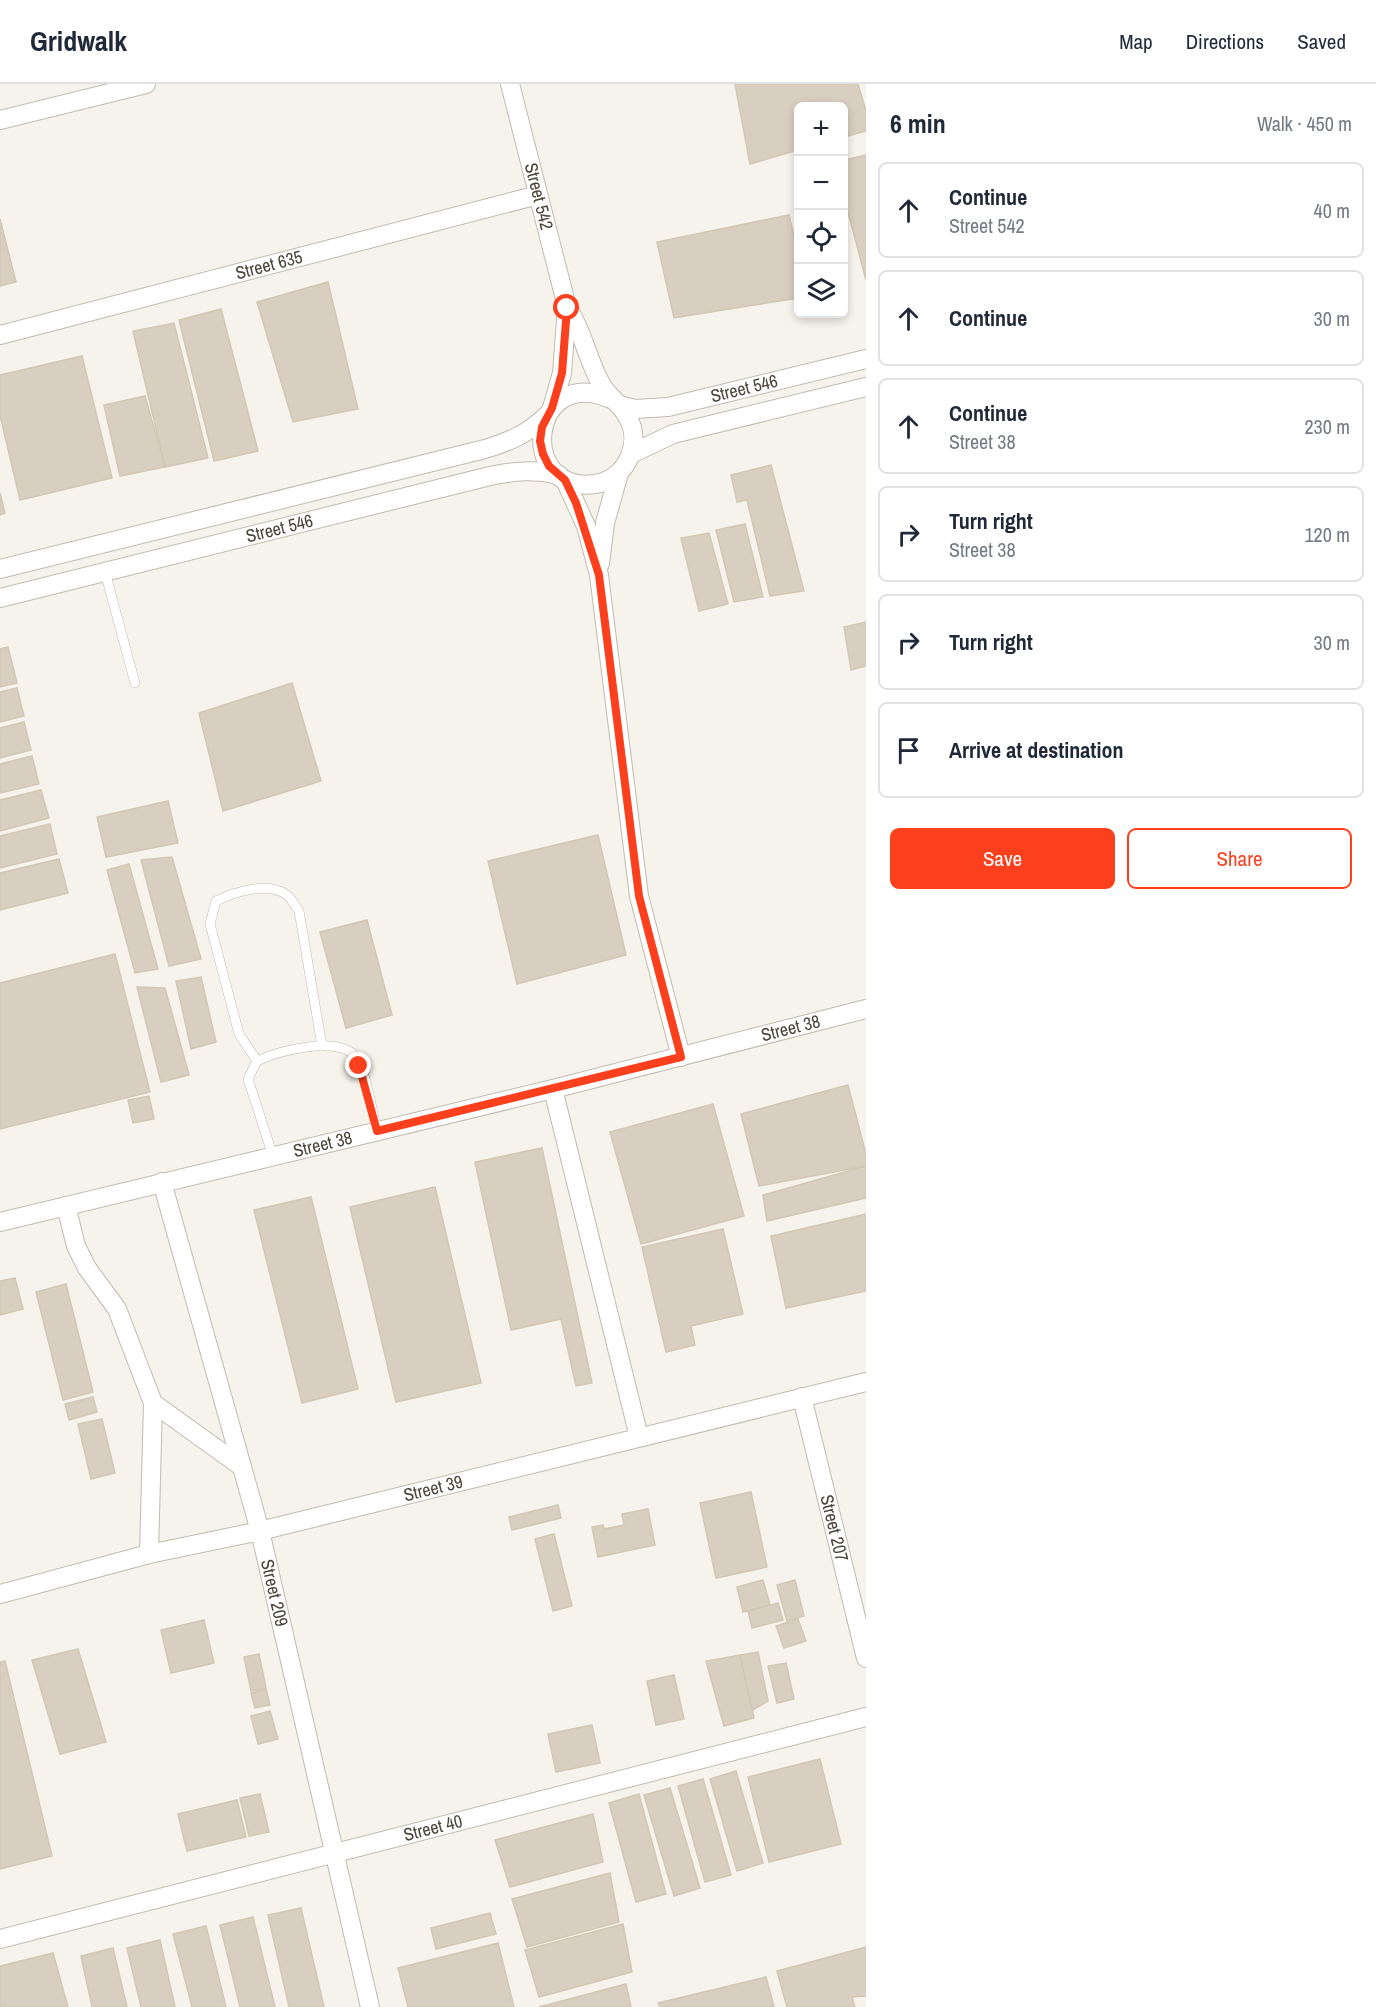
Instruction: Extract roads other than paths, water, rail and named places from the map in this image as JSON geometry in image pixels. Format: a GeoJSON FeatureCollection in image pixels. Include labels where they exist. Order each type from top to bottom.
{"type":"FeatureCollection","features":[{"type":"Feature","properties":{"kind":"street"},"geometry":{"type":"LineString","coordinates":[[0,120],[146,84]]}},
{"type":"Feature","properties":{"kind":"street","name":"Street 542"},"geometry":{"type":"LineString","coordinates":[[510,84],[567,308],[585,339],[595,372],[615,402]]}},
{"type":"Feature","properties":{"kind":"street","name":"Street 635"},"geometry":{"type":"LineString","coordinates":[[0,335],[538,195]]}},
{"type":"Feature","properties":{"kind":"street","name":"Street 542"},"geometry":{"type":"LineString","coordinates":[[549,412],[562,373],[567,308]]}},
{"type":"Feature","properties":{"kind":"street","name":"Street 546"},"geometry":{"type":"LineString","coordinates":[[615,402],[635,409],[668,407],[866,359]]}},
{"type":"Feature","properties":{"kind":"street","name":"Street 546"},"geometry":{"type":"LineString","coordinates":[[631,454],[673,434],[866,387]]}},
{"type":"Feature","properties":{"kind":"street"},"geometry":{"type":"LineString","coordinates":[[599,575],[605,523],[619,473],[631,454],[633,433],[631,423],[615,402],[591,392],[580,393],[560,401],[549,412],[542,427],[543,454],[562,478],[586,526],[599,575],[639,896],[681,1057]]}},
{"type":"Feature","properties":{"kind":"street","name":"Street 546"},"geometry":{"type":"LineString","coordinates":[[0,569],[485,449],[519,437],[534,428],[549,412]]}},
{"type":"Feature","properties":{"kind":"street","name":"Street 546"},"geometry":{"type":"LineString","coordinates":[[0,598],[490,476],[543,471],[562,478]]}},
{"type":"Feature","properties":{"kind":"street"},"geometry":{"type":"LineString","coordinates":[[562,478],[588,485],[599,484],[619,473]]}},
{"type":"Feature","properties":{"kind":"street","name":"Street 38"},"geometry":{"type":"LineString","coordinates":[[0,1222],[553,1089],[866,1009]]}},
{"type":"Feature","properties":{"kind":"street"},"geometry":{"type":"LineString","coordinates":[[553,1089],[639,1437]]}},
{"type":"Feature","properties":{"kind":"street","name":"Street 209"},"geometry":{"type":"LineString","coordinates":[[162,1182],[260,1531],[370,2007]]}},
{"type":"Feature","properties":{"kind":"street"},"geometry":{"type":"LineString","coordinates":[[66,1206],[76,1246],[87,1268],[117,1309],[153,1403],[149,1554]]}},
{"type":"Feature","properties":{"kind":"street","name":"Street 39"},"geometry":{"type":"LineString","coordinates":[[0,1594],[149,1554],[260,1531],[866,1382]]}},
{"type":"Feature","properties":{"kind":"street","name":"Street 207"},"geometry":{"type":"LineString","coordinates":[[802,1397],[866,1658]]}},
{"type":"Feature","properties":{"kind":"street"},"geometry":{"type":"LineString","coordinates":[[153,1403],[242,1467]]}},
{"type":"Feature","properties":{"kind":"street","name":"Street 40"},"geometry":{"type":"LineString","coordinates":[[0,1939],[866,1717]]}},
{"type":"Feature","properties":{"kind":"lane"},"geometry":{"type":"LineString","coordinates":[[105,572],[135,683]]}},
{"type":"Feature","properties":{"kind":"lane"},"geometry":{"type":"LineString","coordinates":[[256,1061],[238,1034],[210,924],[216,901],[231,894],[272,888],[287,895],[299,911],[322,1046]]}},
{"type":"Feature","properties":{"kind":"lane"},"geometry":{"type":"LineString","coordinates":[[273,1156],[248,1079],[256,1061],[293,1050],[322,1046],[345,1048],[356,1056],[377,1131]]}}]}
